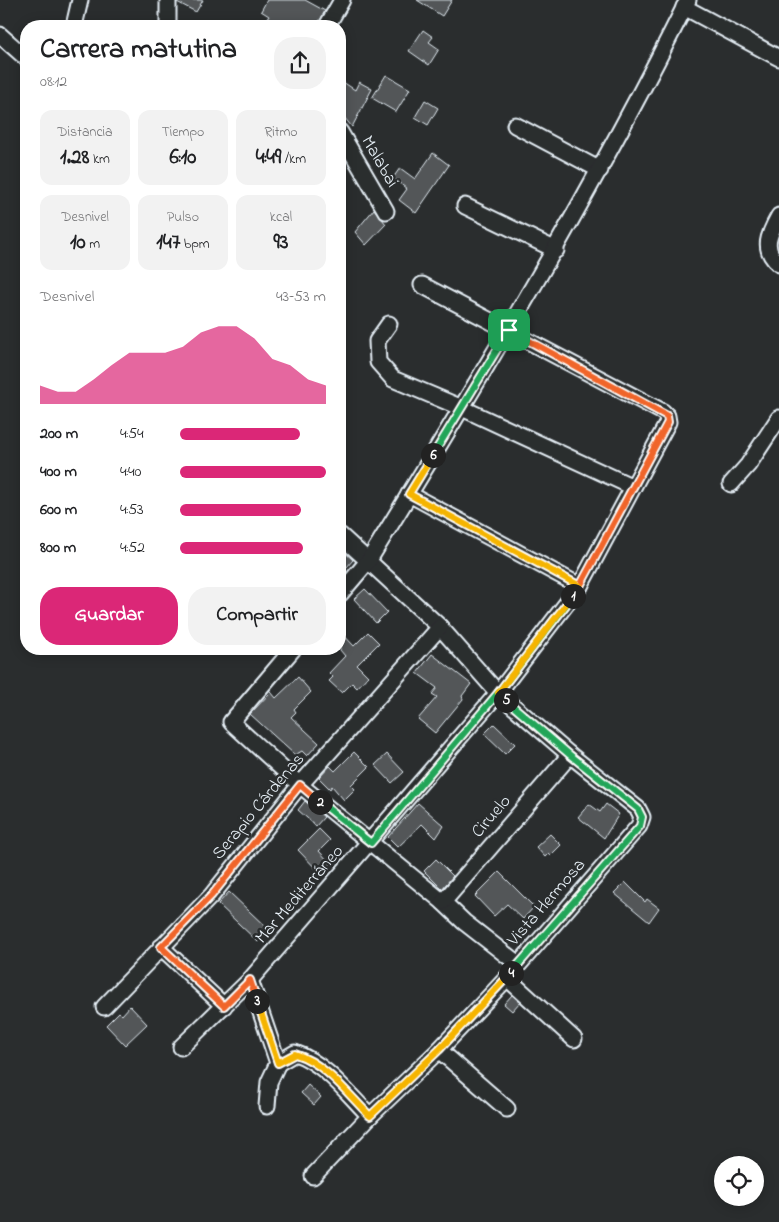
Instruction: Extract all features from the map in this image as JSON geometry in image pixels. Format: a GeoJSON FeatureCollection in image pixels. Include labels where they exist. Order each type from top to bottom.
{"type":"FeatureCollection","features":[{"type":"Feature","properties":{"kind":"street"},"geometry":{"type":"LineString","coordinates":[[75,20],[80,0]]}},
{"type":"Feature","properties":{"kind":"street"},"geometry":{"type":"LineString","coordinates":[[168,0],[168,20]]}},
{"type":"Feature","properties":{"kind":"street"},"geometry":{"type":"LineString","coordinates":[[330,20],[342,0]]}},
{"type":"Feature","properties":{"kind":"street"},"geometry":{"type":"LineString","coordinates":[[346,587],[369,560],[556,250],[600,170],[686,4],[779,58]]}},
{"type":"Feature","properties":{"kind":"street"},"geometry":{"type":"LineString","coordinates":[[0,35],[20,53]]}},
{"type":"Feature","properties":{"kind":"street"},"geometry":{"type":"LineString","coordinates":[[515,125],[600,170]]}},
{"type":"Feature","properties":{"kind":"street","name":"Malabai"},"geometry":{"type":"LineString","coordinates":[[346,142],[386,211]]}},
{"type":"Feature","properties":{"kind":"street"},"geometry":{"type":"LineString","coordinates":[[464,206],[556,250]]}},
{"type":"Feature","properties":{"kind":"street"},"geometry":{"type":"LineString","coordinates":[[779,216],[767,237],[768,251],[779,264]]}},
{"type":"Feature","properties":{"kind":"street"},"geometry":{"type":"LineString","coordinates":[[422,285],[509,330]]}},
{"type":"Feature","properties":{"kind":"street"},"geometry":{"type":"LineString","coordinates":[[389,324],[377,341],[378,362],[393,379],[462,408],[633,487]]}},
{"type":"Feature","properties":{"kind":"street","name":"Mar Mediterráneo"},"geometry":{"type":"LineString","coordinates":[[181,1047],[250,980],[371,843],[498,693],[580,586],[668,422],[667,416],[509,330]]}},
{"type":"Feature","properties":{"kind":"street"},"geometry":{"type":"LineString","coordinates":[[731,484],[748,465],[779,418]]}},
{"type":"Feature","properties":{"kind":"street"},"geometry":{"type":"LineString","coordinates":[[409,494],[580,586]]}},
{"type":"Feature","properties":{"kind":"street"},"geometry":{"type":"LineString","coordinates":[[346,540],[440,627],[498,693],[570,755]]}},
{"type":"Feature","properties":{"kind":"street","name":"Serapio Cárdenas"},"geometry":{"type":"LineString","coordinates":[[104,1007],[212,895],[300,785],[440,627]]}},
{"type":"Feature","properties":{"kind":"street"},"geometry":{"type":"LineString","coordinates":[[288,655],[231,722],[300,785],[444,902],[464,922],[518,964]]}},
{"type":"Feature","properties":{"kind":"street","name":"Vista Hermosa"},"geometry":{"type":"LineString","coordinates":[[313,1176],[370,1116],[439,1050],[507,978],[640,826],[642,817],[638,809],[570,755]]}},
{"type":"Feature","properties":{"kind":"street","name":"Ciruelo"},"geometry":{"type":"LineString","coordinates":[[444,902],[570,755]]}},
{"type":"Feature","properties":{"kind":"street"},"geometry":{"type":"LineString","coordinates":[[161,947],[224,1006]]}},
{"type":"Feature","properties":{"kind":"street"},"geometry":{"type":"LineString","coordinates":[[507,978],[574,1039]]}},
{"type":"Feature","properties":{"kind":"street"},"geometry":{"type":"LineString","coordinates":[[250,980],[278,1063]]}},
{"type":"Feature","properties":{"kind":"street"},"geometry":{"type":"LineString","coordinates":[[439,1050],[507,1109]]}},
{"type":"Feature","properties":{"kind":"street"},"geometry":{"type":"LineString","coordinates":[[267,1106],[269,1082],[278,1063],[295,1054],[307,1057],[320,1066],[370,1116]]}},
{"type":"Feature","properties":{"kind":"building"},"geometry":{"type":"Polygon","coordinates":[[[177,0],[203,0],[196,12],[177,2],[177,0]]]}},
{"type":"Feature","properties":{"kind":"building"},"geometry":{"type":"Polygon","coordinates":[[[267,0],[305,0],[325,11],[320,20],[267,20],[269,16],[261,11],[267,0]]]}},
{"type":"Feature","properties":{"kind":"building"},"geometry":{"type":"Polygon","coordinates":[[[417,0],[452,0],[442,16],[417,0]]]}},
{"type":"Feature","properties":{"kind":"building"},"geometry":{"type":"Polygon","coordinates":[[[423,30],[433,37],[429,42],[439,49],[429,65],[409,51],[423,30]]]}},
{"type":"Feature","properties":{"kind":"building"},"geometry":{"type":"Polygon","coordinates":[[[386,75],[410,89],[396,112],[372,98],[386,75]]]}},
{"type":"Feature","properties":{"kind":"building"},"geometry":{"type":"Polygon","coordinates":[[[359,82],[372,89],[352,127],[346,120],[346,84],[355,90],[359,82]]]}},
{"type":"Feature","properties":{"kind":"building"},"geometry":{"type":"Polygon","coordinates":[[[425,100],[438,108],[428,125],[415,117],[425,100]]]}},
{"type":"Feature","properties":{"kind":"building"},"geometry":{"type":"Polygon","coordinates":[[[433,153],[449,165],[416,213],[399,200],[407,189],[393,178],[400,168],[415,179],[433,153]]]}},
{"type":"Feature","properties":{"kind":"building"},"geometry":{"type":"Polygon","coordinates":[[[374,209],[386,224],[366,245],[355,232],[374,209]]]}},
{"type":"Feature","properties":{"kind":"building"},"geometry":{"type":"Polygon","coordinates":[[[346,554],[353,560],[346,568],[346,554]]]}},
{"type":"Feature","properties":{"kind":"building"},"geometry":{"type":"Polygon","coordinates":[[[365,589],[387,612],[376,623],[354,599],[365,589]]]}},
{"type":"Feature","properties":{"kind":"building"},"geometry":{"type":"Polygon","coordinates":[[[368,632],[379,643],[357,665],[368,676],[357,688],[352,683],[342,693],[329,681],[333,677],[329,673],[345,656],[346,637],[354,646],[368,632]]]}},
{"type":"Feature","properties":{"kind":"building"},"geometry":{"type":"Polygon","coordinates":[[[432,654],[471,684],[462,696],[463,699],[435,733],[418,719],[437,697],[432,694],[437,688],[417,673],[432,654]]]}},
{"type":"Feature","properties":{"kind":"building"},"geometry":{"type":"Polygon","coordinates":[[[298,677],[311,692],[294,709],[296,712],[291,717],[319,743],[307,756],[302,751],[295,755],[250,714],[271,692],[276,698],[298,677]]]}},
{"type":"Feature","properties":{"kind":"building"},"geometry":{"type":"Polygon","coordinates":[[[494,724],[515,744],[505,754],[484,734],[494,724]]]}},
{"type":"Feature","properties":{"kind":"building"},"geometry":{"type":"Polygon","coordinates":[[[354,752],[369,767],[351,785],[355,789],[344,800],[332,786],[330,789],[319,778],[330,766],[335,771],[354,752]]]}},
{"type":"Feature","properties":{"kind":"building"},"geometry":{"type":"Polygon","coordinates":[[[387,754],[404,772],[392,783],[375,765],[387,754]]]}},
{"type":"Feature","properties":{"kind":"building"},"geometry":{"type":"Polygon","coordinates":[[[305,801],[324,817],[316,826],[298,810],[305,801]]]}},
{"type":"Feature","properties":{"kind":"building"},"geometry":{"type":"Polygon","coordinates":[[[418,803],[444,826],[436,838],[422,824],[398,847],[388,837],[418,803]]]}},
{"type":"Feature","properties":{"kind":"building"},"geometry":{"type":"Polygon","coordinates":[[[589,804],[600,812],[606,804],[619,814],[604,838],[578,817],[589,804]]]}},
{"type":"Feature","properties":{"kind":"building"},"geometry":{"type":"Polygon","coordinates":[[[319,829],[330,840],[319,851],[331,864],[321,874],[298,850],[319,829]]]}},
{"type":"Feature","properties":{"kind":"building"},"geometry":{"type":"Polygon","coordinates":[[[550,834],[561,845],[551,855],[549,853],[545,857],[536,847],[550,834]]]}},
{"type":"Feature","properties":{"kind":"building"},"geometry":{"type":"Polygon","coordinates":[[[436,859],[453,876],[442,889],[424,871],[436,859]]]}},
{"type":"Feature","properties":{"kind":"building"},"geometry":{"type":"Polygon","coordinates":[[[499,872],[534,907],[523,919],[507,904],[494,916],[475,896],[499,872]]]}},
{"type":"Feature","properties":{"kind":"building"},"geometry":{"type":"Polygon","coordinates":[[[625,882],[645,902],[647,899],[659,908],[649,922],[614,893],[625,882]]]}},
{"type":"Feature","properties":{"kind":"building"},"geometry":{"type":"Polygon","coordinates":[[[229,892],[269,930],[258,942],[218,904],[229,892]]]}},
{"type":"Feature","properties":{"kind":"building"},"geometry":{"type":"Polygon","coordinates":[[[512,995],[520,1002],[512,1011],[504,1004],[512,995]]]}},
{"type":"Feature","properties":{"kind":"building"},"geometry":{"type":"Polygon","coordinates":[[[130,1006],[147,1024],[125,1045],[106,1025],[119,1012],[122,1015],[130,1006]]]}},
{"type":"Feature","properties":{"kind":"building"},"geometry":{"type":"Polygon","coordinates":[[[308,1085],[321,1097],[314,1105],[301,1093],[308,1085]]]}},
{"type":"Feature","properties":{"kind":"route"},"geometry":{"type":"LineString","coordinates":[[509,330],[409,494],[580,586],[539,640],[498,693],[570,755],[638,809],[642,817],[640,826],[507,978],[439,1050],[370,1116],[320,1066],[307,1057],[295,1054],[278,1063],[250,980],[224,1006],[161,947],[212,895],[300,785],[371,843],[498,693],[580,586],[668,422],[667,416],[663,412],[509,330]]}}]}
